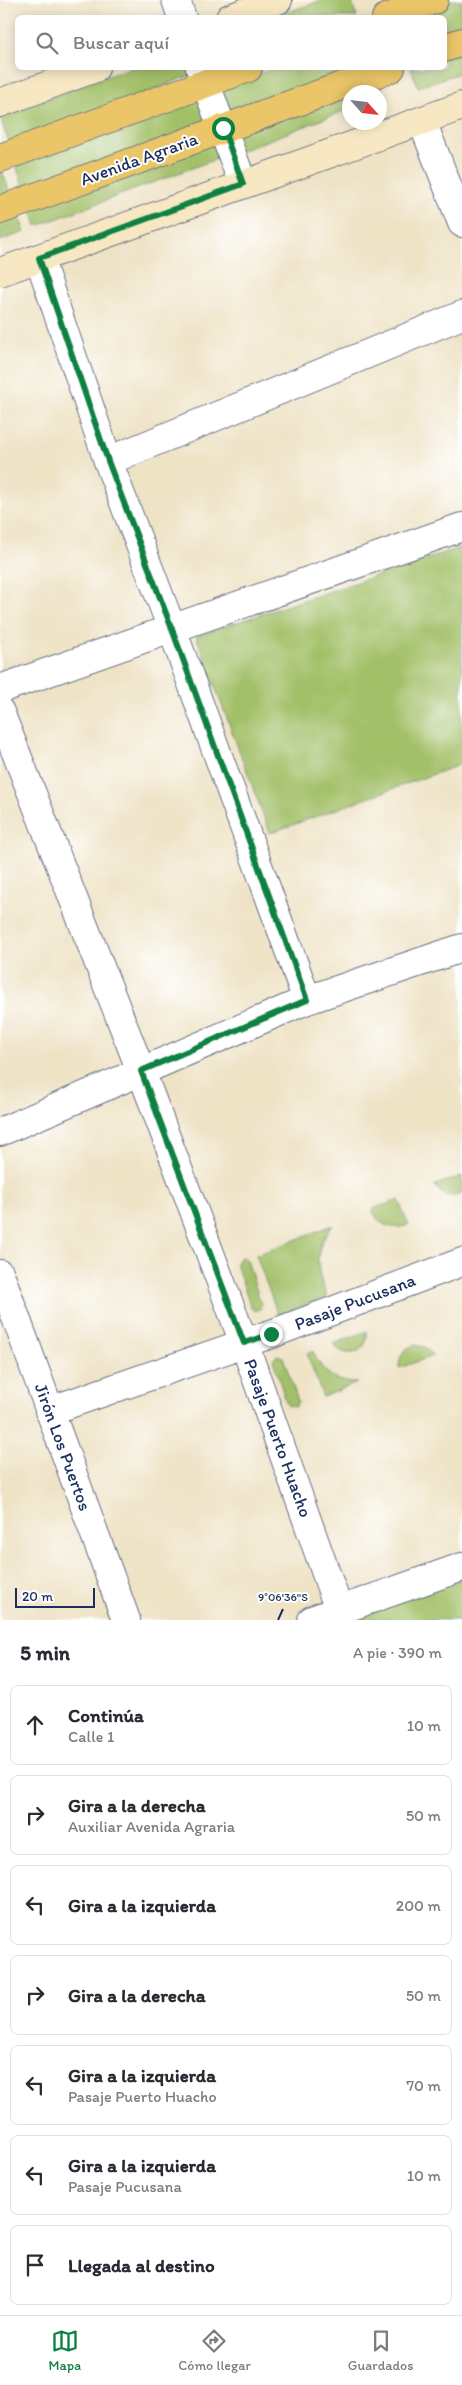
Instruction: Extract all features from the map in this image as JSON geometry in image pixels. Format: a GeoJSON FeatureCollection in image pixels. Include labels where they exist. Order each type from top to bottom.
{"type":"FeatureCollection","features":[{"type":"Feature","properties":{"kind":"main road"},"geometry":{"type":"LineString","coordinates":[[394,15],[434,0]]}},
{"type":"Feature","properties":{"kind":"main road"},"geometry":{"type":"LineString","coordinates":[[447,47],[462,42]]}},
{"type":"Feature","properties":{"kind":"main road"},"geometry":{"type":"LineString","coordinates":[[0,158],[203,75],[235,70]]}},
{"type":"Feature","properties":{"kind":"main road","name":"Avenida Agraria"},"geometry":{"type":"LineString","coordinates":[[0,210],[385,70]]}},
{"type":"Feature","properties":{"kind":"street"},"geometry":{"type":"LineString","coordinates":[[176,0],[181,15]]}},
{"type":"Feature","properties":{"kind":"street"},"geometry":{"type":"LineString","coordinates":[[238,15],[278,0]]}},
{"type":"Feature","properties":{"kind":"street"},"geometry":{"type":"LineString","coordinates":[[0,103],[91,70]]}},
{"type":"Feature","properties":{"kind":"street"},"geometry":{"type":"LineString","coordinates":[[203,75],[243,184]]}},
{"type":"Feature","properties":{"kind":"street"},"geometry":{"type":"LineString","coordinates":[[0,272],[462,106]]}},
{"type":"Feature","properties":{"kind":"street"},"geometry":{"type":"LineString","coordinates":[[422,120],[462,223]]}},
{"type":"Feature","properties":{"kind":"street"},"geometry":{"type":"LineString","coordinates":[[39,258],[108,461],[172,629],[307,1000]]}},
{"type":"Feature","properties":{"kind":"street"},"geometry":{"type":"LineString","coordinates":[[108,461],[462,315]]}},
{"type":"Feature","properties":{"kind":"street"},"geometry":{"type":"LineString","coordinates":[[0,690],[462,527]]}},
{"type":"Feature","properties":{"kind":"street","name":"Pasaje Puerto Huacho"},"geometry":{"type":"LineString","coordinates":[[0,712],[141,1071],[244,1343],[339,1610]]}},
{"type":"Feature","properties":{"kind":"street"},"geometry":{"type":"LineString","coordinates":[[0,1132],[307,1000],[462,948]]}},
{"type":"Feature","properties":{"kind":"street","name":"Pasaje Pucusana"},"geometry":{"type":"LineString","coordinates":[[49,1411],[244,1343],[462,1262]]}},
{"type":"Feature","properties":{"kind":"street","name":"Jirón Los Puertos"},"geometry":{"type":"LineString","coordinates":[[0,1274],[126,1620]]}},
{"type":"Feature","properties":{"kind":"street"},"geometry":{"type":"LineString","coordinates":[[312,1620],[462,1567]]}},
{"type":"Feature","properties":{"kind":"green space"},"geometry":{"type":"Polygon","coordinates":[[[323,0],[351,0],[356,15],[279,15],[323,0]]]}},
{"type":"Feature","properties":{"kind":"green space"},"geometry":{"type":"Polygon","coordinates":[[[451,0],[462,0],[462,32],[447,38],[447,15],[411,15],[451,0]]]}},
{"type":"Feature","properties":{"kind":"green space"},"geometry":{"type":"Polygon","coordinates":[[[462,44],[462,72],[418,87],[412,70],[447,70],[447,49],[462,44]]]}},
{"type":"Feature","properties":{"kind":"green space"},"geometry":{"type":"Polygon","coordinates":[[[124,70],[189,70],[191,75],[10,146],[0,117],[124,70]]]}},
{"type":"Feature","properties":{"kind":"green space"},"geometry":{"type":"Polygon","coordinates":[[[268,70],[355,70],[231,115],[221,87],[268,70]]]}},
{"type":"Feature","properties":{"kind":"green space"},"geometry":{"type":"Polygon","coordinates":[[[378,76],[381,85],[354,85],[378,76]]]}},
{"type":"Feature","properties":{"kind":"green space"},"geometry":{"type":"Polygon","coordinates":[[[342,89],[342,112],[238,152],[230,131],[342,89]]]}},
{"type":"Feature","properties":{"kind":"green space"},"geometry":{"type":"Polygon","coordinates":[[[201,91],[212,122],[25,191],[14,160],[201,91]]]}},
{"type":"Feature","properties":{"kind":"green space"},"geometry":{"type":"Polygon","coordinates":[[[219,134],[227,155],[37,226],[30,205],[219,134]]]}},
{"type":"Feature","properties":{"kind":"green space"},"geometry":{"type":"Polygon","coordinates":[[[0,165],[13,201],[0,205],[0,165]]]}},
{"type":"Feature","properties":{"kind":"green space"},"geometry":{"type":"Polygon","coordinates":[[[17,210],[25,232],[0,241],[0,216],[17,210]]]}},
{"type":"Feature","properties":{"kind":"green space"},"geometry":{"type":"Polygon","coordinates":[[[462,547],[462,764],[270,833],[196,636],[462,547]]]}},
{"type":"Feature","properties":{"kind":"green space"},"geometry":{"type":"Polygon","coordinates":[[[462,1176],[462,1193],[458,1195],[450,1196],[443,1194],[435,1185],[462,1176]]]}},
{"type":"Feature","properties":{"kind":"green space"},"geometry":{"type":"Polygon","coordinates":[[[399,1200],[408,1225],[391,1227],[381,1223],[374,1215],[372,1209],[399,1200]]]}},
{"type":"Feature","properties":{"kind":"green space"},"geometry":{"type":"Polygon","coordinates":[[[333,1225],[322,1243],[318,1260],[320,1277],[327,1297],[278,1315],[256,1255],[333,1225]]]}},
{"type":"Feature","properties":{"kind":"green space"},"geometry":{"type":"Polygon","coordinates":[[[242,1257],[247,1260],[261,1304],[260,1309],[256,1311],[251,1308],[236,1264],[238,1259],[242,1257]]]}},
{"type":"Feature","properties":{"kind":"green space"},"geometry":{"type":"Polygon","coordinates":[[[367,1331],[365,1345],[356,1352],[344,1352],[333,1344],[367,1331]]]}},
{"type":"Feature","properties":{"kind":"green space"},"geometry":{"type":"Polygon","coordinates":[[[414,1345],[425,1347],[433,1356],[399,1368],[402,1354],[414,1345]]]}},
{"type":"Feature","properties":{"kind":"green space"},"geometry":{"type":"Polygon","coordinates":[[[313,1351],[320,1365],[329,1374],[341,1381],[357,1383],[323,1397],[307,1354],[313,1351]]]}},
{"type":"Feature","properties":{"kind":"green space"},"geometry":{"type":"Polygon","coordinates":[[[277,1355],[283,1357],[298,1401],[295,1407],[287,1405],[273,1360],[277,1355]]]}},
{"type":"Feature","properties":{"kind":"green space"},"geometry":{"type":"Polygon","coordinates":[[[462,1578],[462,1620],[353,1620],[462,1578]]]}},
{"type":"Feature","properties":{"kind":"route"},"geometry":{"type":"LineString","coordinates":[[223,128],[243,184],[39,258],[108,461],[172,629],[307,1000],[141,1071],[244,1343],[271,1334]]}}]}
